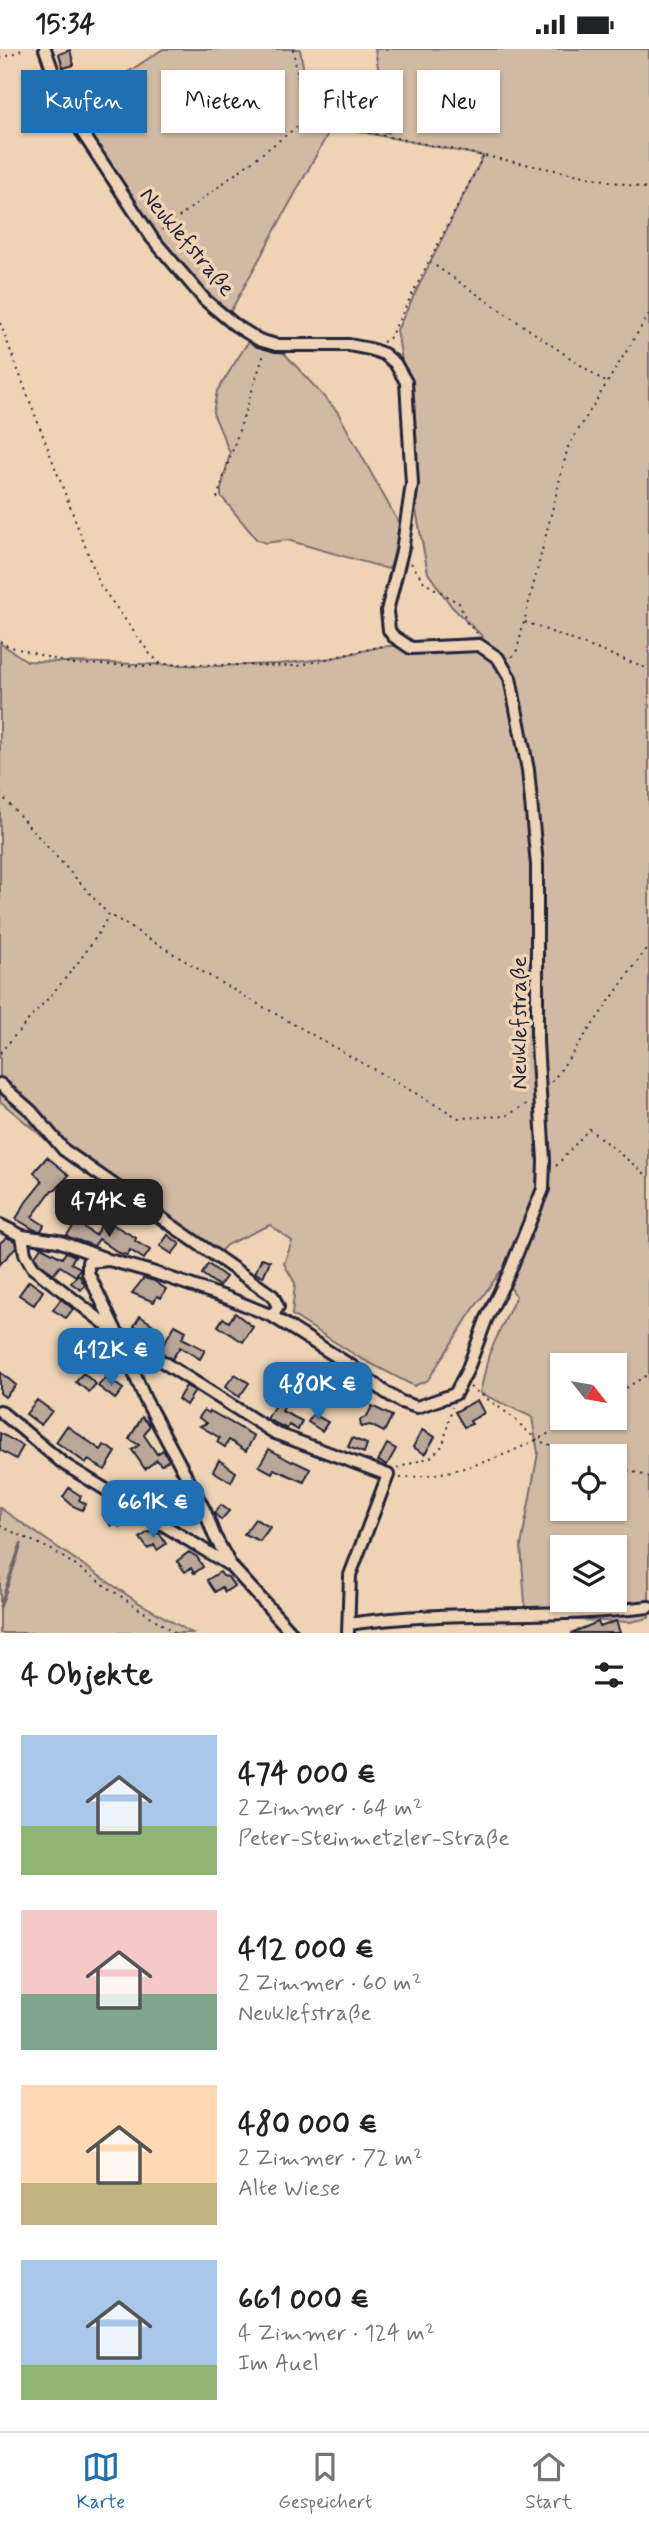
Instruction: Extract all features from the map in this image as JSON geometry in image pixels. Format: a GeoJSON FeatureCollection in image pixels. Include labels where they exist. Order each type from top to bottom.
{"type":"FeatureCollection","features":[{"type":"Feature","properties":{"kind":"street","name":"Neuklefstraße"},"geometry":{"type":"LineString","coordinates":[[45,49],[61,95],[94,152],[152,238],[205,300],[235,325],[266,342],[276,345],[349,345],[384,354],[394,363],[406,383],[412,484],[402,551],[387,611],[389,630],[393,636]]}},
{"type":"Feature","properties":{"kind":"street"},"geometry":{"type":"LineString","coordinates":[[393,636],[411,648],[479,645],[488,649]]}},
{"type":"Feature","properties":{"kind":"street","name":"Neuklefstraße"},"geometry":{"type":"LineString","coordinates":[[455,1394],[543,1189],[544,1161],[537,1042],[537,865],[528,770],[516,699],[505,666],[488,649]]}},
{"type":"Feature","properties":{"kind":"street"},"geometry":{"type":"LineString","coordinates":[[0,1084],[31,1111],[64,1150],[273,1296],[278,1307],[272,1316]]}},
{"type":"Feature","properties":{"kind":"street"},"geometry":{"type":"LineString","coordinates":[[0,1225],[23,1236],[58,1241],[228,1298],[272,1316],[353,1367],[401,1402],[418,1407],[455,1394]]}},
{"type":"Feature","properties":{"kind":"street"},"geometry":{"type":"LineString","coordinates":[[23,1236],[25,1254],[33,1268],[117,1333],[275,1433],[388,1475],[350,1575],[348,1628],[439,1616],[515,1615],[649,1607]]}},
{"type":"Feature","properties":{"kind":"street"},"geometry":{"type":"LineString","coordinates":[[108,1259],[89,1262],[88,1273],[145,1399],[232,1566],[292,1633]]}},
{"type":"Feature","properties":{"kind":"street"},"geometry":{"type":"LineString","coordinates":[[0,1411],[64,1464],[232,1566]]}},
{"type":"Feature","properties":{"kind":"path"},"geometry":{"type":"LineString","coordinates":[[0,59],[24,49]]}},
{"type":"Feature","properties":{"kind":"path"},"geometry":{"type":"LineString","coordinates":[[293,49],[299,82]]}},
{"type":"Feature","properties":{"kind":"path"},"geometry":{"type":"LineString","coordinates":[[152,238],[299,125]]}},
{"type":"Feature","properties":{"kind":"path"},"geometry":{"type":"LineString","coordinates":[[372,133],[649,189]]}},
{"type":"Feature","properties":{"kind":"path"},"geometry":{"type":"LineString","coordinates":[[370,349],[389,339],[484,155]]}},
{"type":"Feature","properties":{"kind":"path"},"geometry":{"type":"LineString","coordinates":[[429,261],[607,383]]}},
{"type":"Feature","properties":{"kind":"path"},"geometry":{"type":"LineString","coordinates":[[505,666],[517,650],[568,447],[649,314]]}},
{"type":"Feature","properties":{"kind":"path"},"geometry":{"type":"LineString","coordinates":[[0,323],[100,585],[150,654],[161,664]]}},
{"type":"Feature","properties":{"kind":"path"},"geometry":{"type":"LineString","coordinates":[[217,498],[264,360],[266,342]]}},
{"type":"Feature","properties":{"kind":"path"},"geometry":{"type":"LineString","coordinates":[[402,551],[425,583],[459,603],[467,623],[488,649]]}},
{"type":"Feature","properties":{"kind":"path"},"geometry":{"type":"LineString","coordinates":[[524,622],[649,669]]}},
{"type":"Feature","properties":{"kind":"path"},"geometry":{"type":"LineString","coordinates":[[0,641],[8,646],[72,664],[297,666],[384,647],[393,636]]}},
{"type":"Feature","properties":{"kind":"path"},"geometry":{"type":"LineString","coordinates":[[0,794],[109,914],[216,980],[459,1118],[506,1116],[523,1108],[539,1095],[572,1056],[649,945]]}},
{"type":"Feature","properties":{"kind":"path"},"geometry":{"type":"LineString","coordinates":[[0,1053],[98,936],[109,914]]}},
{"type":"Feature","properties":{"kind":"path"},"geometry":{"type":"LineString","coordinates":[[543,1180],[589,1129],[649,1177]]}},
{"type":"Feature","properties":{"kind":"path"},"geometry":{"type":"LineString","coordinates":[[627,1387],[649,1374]]}},
{"type":"Feature","properties":{"kind":"path"},"geometry":{"type":"LineString","coordinates":[[462,1382],[510,1415],[538,1441],[550,1445]]}},
{"type":"Feature","properties":{"kind":"path"},"geometry":{"type":"LineString","coordinates":[[388,1475],[399,1466],[431,1457],[443,1445],[455,1394]]}},
{"type":"Feature","properties":{"kind":"path"},"geometry":{"type":"LineString","coordinates":[[388,1475],[398,1478],[420,1477],[498,1459],[556,1430]]}},
{"type":"Feature","properties":{"kind":"path"},"geometry":{"type":"LineString","coordinates":[[627,1470],[649,1477]]}},
{"type":"Feature","properties":{"kind":"path"},"geometry":{"type":"LineString","coordinates":[[0,1526],[54,1551],[175,1633]]}},
{"type":"Feature","properties":{"kind":"shaded area"},"geometry":{"type":"Polygon","coordinates":[[[163,49],[300,49],[304,70],[299,70],[299,133],[328,133],[228,316],[168,250],[130,200],[87,133],[147,133],[147,70],[131,70],[163,49]]]}},
{"type":"Feature","properties":{"kind":"shaded area"},"geometry":{"type":"Polygon","coordinates":[[[375,49],[649,49],[649,1618],[630,1622],[526,1618],[521,1546],[538,1453],[532,1417],[480,1393],[489,1354],[516,1296],[500,1272],[428,1380],[414,1386],[360,1358],[292,1315],[295,1283],[284,1264],[292,1241],[270,1225],[226,1245],[212,1261],[82,1170],[0,1101],[0,643],[27,661],[216,666],[278,664],[333,658],[380,647],[483,637],[452,607],[428,573],[415,505],[416,446],[397,330],[483,156],[367,133],[403,133],[403,70],[378,70],[375,49]]]}},
{"type":"Feature","properties":{"kind":"shaded area"},"geometry":{"type":"Polygon","coordinates":[[[250,339],[285,354],[337,411],[412,547],[388,569],[287,540],[266,543],[257,540],[221,496],[230,453],[213,413],[217,391],[250,339]]]}},
{"type":"Feature","properties":{"kind":"shaded area"},"geometry":{"type":"Polygon","coordinates":[[[0,1508],[136,1601],[192,1633],[0,1633],[0,1508]]]}},
{"type":"Feature","properties":{"kind":"building"},"geometry":{"type":"Polygon","coordinates":[[[70,50],[74,65],[63,68],[59,54],[70,50]]]}},
{"type":"Feature","properties":{"kind":"building"},"geometry":{"type":"Polygon","coordinates":[[[47,1157],[69,1175],[56,1190],[52,1190],[32,1217],[44,1225],[41,1231],[16,1219],[42,1182],[34,1172],[47,1157]]]}},
{"type":"Feature","properties":{"kind":"building"},"geometry":{"type":"Polygon","coordinates":[[[87,1184],[103,1195],[85,1217],[69,1207],[87,1184]]]}},
{"type":"Feature","properties":{"kind":"building"},"geometry":{"type":"Polygon","coordinates":[[[105,1220],[136,1238],[135,1241],[150,1250],[144,1259],[130,1250],[127,1255],[119,1253],[99,1239],[94,1246],[66,1236],[77,1222],[95,1235],[105,1220]]]}},
{"type":"Feature","properties":{"kind":"building"},"geometry":{"type":"Polygon","coordinates":[[[168,1235],[180,1244],[172,1254],[160,1246],[168,1235]]]}},
{"type":"Feature","properties":{"kind":"building"},"geometry":{"type":"Polygon","coordinates":[[[7,1237],[15,1241],[16,1248],[0,1264],[0,1243],[7,1237]]]}},
{"type":"Feature","properties":{"kind":"building"},"geometry":{"type":"Polygon","coordinates":[[[41,1247],[62,1258],[66,1252],[75,1256],[71,1263],[80,1268],[76,1276],[60,1266],[54,1274],[39,1263],[35,1256],[41,1247]]]}},
{"type":"Feature","properties":{"kind":"building"},"geometry":{"type":"Polygon","coordinates":[[[262,1258],[270,1261],[263,1277],[255,1273],[262,1258]]]}},
{"type":"Feature","properties":{"kind":"building"},"geometry":{"type":"Polygon","coordinates":[[[208,1264],[226,1277],[219,1286],[202,1274],[208,1264]]]}},
{"type":"Feature","properties":{"kind":"building"},"geometry":{"type":"Polygon","coordinates":[[[78,1274],[85,1285],[81,1290],[71,1283],[78,1274]]]}},
{"type":"Feature","properties":{"kind":"building"},"geometry":{"type":"Polygon","coordinates":[[[144,1278],[166,1289],[161,1298],[157,1296],[154,1302],[132,1293],[144,1278]]]}},
{"type":"Feature","properties":{"kind":"building"},"geometry":{"type":"Polygon","coordinates":[[[29,1281],[43,1291],[34,1305],[19,1295],[29,1281]]]}},
{"type":"Feature","properties":{"kind":"building"},"geometry":{"type":"Polygon","coordinates":[[[61,1299],[73,1309],[66,1318],[53,1310],[61,1299]]]}},
{"type":"Feature","properties":{"kind":"building"},"geometry":{"type":"Polygon","coordinates":[[[235,1313],[253,1327],[243,1342],[218,1326],[223,1318],[229,1322],[235,1313]]]}},
{"type":"Feature","properties":{"kind":"building"},"geometry":{"type":"Polygon","coordinates":[[[140,1316],[152,1324],[146,1334],[134,1326],[140,1316]]]}},
{"type":"Feature","properties":{"kind":"building"},"geometry":{"type":"Polygon","coordinates":[[[175,1325],[186,1331],[182,1338],[205,1350],[200,1359],[180,1347],[172,1359],[159,1351],[175,1325]]]}},
{"type":"Feature","properties":{"kind":"building"},"geometry":{"type":"Polygon","coordinates":[[[101,1336],[109,1348],[95,1357],[88,1345],[101,1336]]]}},
{"type":"Feature","properties":{"kind":"building"},"geometry":{"type":"Polygon","coordinates":[[[0,1372],[16,1385],[5,1397],[0,1393],[0,1372]]]}},
{"type":"Feature","properties":{"kind":"building"},"geometry":{"type":"Polygon","coordinates":[[[83,1373],[96,1384],[89,1392],[76,1382],[83,1373]]]}},
{"type":"Feature","properties":{"kind":"building"},"geometry":{"type":"Polygon","coordinates":[[[235,1374],[249,1383],[239,1397],[225,1387],[235,1374]]]}},
{"type":"Feature","properties":{"kind":"building"},"geometry":{"type":"Polygon","coordinates":[[[106,1377],[123,1389],[115,1399],[98,1386],[106,1377]]]}},
{"type":"Feature","properties":{"kind":"building"},"geometry":{"type":"Polygon","coordinates":[[[186,1386],[195,1391],[186,1405],[178,1399],[186,1386]]]}},
{"type":"Feature","properties":{"kind":"building"},"geometry":{"type":"Polygon","coordinates":[[[284,1389],[292,1395],[282,1411],[302,1421],[298,1430],[289,1425],[287,1429],[267,1419],[284,1389]]]}},
{"type":"Feature","properties":{"kind":"building"},"geometry":{"type":"Polygon","coordinates":[[[37,1400],[52,1411],[41,1425],[26,1414],[37,1400]]]}},
{"type":"Feature","properties":{"kind":"building"},"geometry":{"type":"Polygon","coordinates":[[[477,1400],[484,1413],[470,1421],[472,1424],[464,1427],[455,1412],[477,1400]]]}},
{"type":"Feature","properties":{"kind":"building"},"geometry":{"type":"Polygon","coordinates":[[[372,1406],[392,1416],[384,1432],[370,1425],[361,1427],[360,1420],[367,1416],[372,1406]]]}},
{"type":"Feature","properties":{"kind":"building"},"geometry":{"type":"Polygon","coordinates":[[[204,1410],[254,1436],[246,1451],[229,1440],[225,1447],[217,1442],[220,1438],[200,1426],[207,1423],[199,1418],[204,1410]]]}},
{"type":"Feature","properties":{"kind":"building"},"geometry":{"type":"Polygon","coordinates":[[[313,1414],[328,1422],[322,1431],[308,1422],[313,1414]]]}},
{"type":"Feature","properties":{"kind":"building"},"geometry":{"type":"Polygon","coordinates":[[[142,1417],[150,1425],[144,1435],[157,1454],[163,1450],[169,1460],[161,1465],[157,1460],[145,1469],[132,1450],[139,1445],[129,1439],[142,1417]]]}},
{"type":"Feature","properties":{"kind":"building"},"geometry":{"type":"Polygon","coordinates":[[[67,1426],[101,1450],[104,1445],[116,1452],[105,1470],[88,1460],[86,1463],[56,1442],[67,1426]]]}},
{"type":"Feature","properties":{"kind":"building"},"geometry":{"type":"Polygon","coordinates":[[[422,1430],[435,1437],[425,1454],[413,1447],[422,1430]]]}},
{"type":"Feature","properties":{"kind":"building"},"geometry":{"type":"Polygon","coordinates":[[[0,1433],[23,1446],[16,1459],[0,1450],[0,1433]]]}},
{"type":"Feature","properties":{"kind":"building"},"geometry":{"type":"Polygon","coordinates":[[[352,1438],[367,1444],[364,1453],[348,1447],[352,1438]]]}},
{"type":"Feature","properties":{"kind":"building"},"geometry":{"type":"Polygon","coordinates":[[[387,1444],[396,1449],[387,1465],[378,1461],[387,1444]]]}},
{"type":"Feature","properties":{"kind":"building"},"geometry":{"type":"Polygon","coordinates":[[[269,1449],[310,1469],[304,1482],[274,1469],[272,1473],[259,1466],[269,1449]]]}},
{"type":"Feature","properties":{"kind":"building"},"geometry":{"type":"Polygon","coordinates":[[[219,1460],[236,1472],[231,1482],[213,1471],[219,1460]]]}},
{"type":"Feature","properties":{"kind":"building"},"geometry":{"type":"Polygon","coordinates":[[[69,1488],[81,1496],[79,1500],[86,1504],[82,1510],[63,1497],[69,1488]]]}},
{"type":"Feature","properties":{"kind":"building"},"geometry":{"type":"Polygon","coordinates":[[[173,1495],[181,1500],[187,1510],[178,1516],[175,1511],[169,1515],[161,1503],[173,1495]]]}},
{"type":"Feature","properties":{"kind":"building"},"geometry":{"type":"Polygon","coordinates":[[[221,1505],[229,1511],[221,1520],[214,1513],[221,1505]]]}},
{"type":"Feature","properties":{"kind":"building"},"geometry":{"type":"Polygon","coordinates":[[[115,1506],[123,1511],[129,1521],[120,1527],[117,1522],[111,1526],[103,1514],[115,1506]]]}},
{"type":"Feature","properties":{"kind":"building"},"geometry":{"type":"Polygon","coordinates":[[[255,1519],[270,1527],[260,1541],[244,1534],[255,1519]]]}},
{"type":"Feature","properties":{"kind":"building"},"geometry":{"type":"Polygon","coordinates":[[[148,1532],[160,1534],[166,1544],[157,1550],[154,1545],[148,1549],[140,1538],[148,1532]]]}},
{"type":"Feature","properties":{"kind":"building"},"geometry":{"type":"Polygon","coordinates":[[[189,1552],[197,1557],[203,1567],[194,1573],[191,1568],[185,1572],[177,1561],[189,1552]]]}},
{"type":"Feature","properties":{"kind":"building"},"geometry":{"type":"Polygon","coordinates":[[[220,1572],[228,1577],[234,1586],[225,1592],[222,1587],[215,1592],[207,1580],[220,1572]]]}},
{"type":"Feature","properties":{"kind":"building"},"geometry":{"type":"Polygon","coordinates":[[[616,1621],[620,1633],[571,1633],[598,1622],[600,1627],[616,1621]]]}},
{"type":"Feature","properties":{"kind":"waterway"},"geometry":{"type":"LineString","coordinates":[[0,1607],[21,1544]]}}]}
